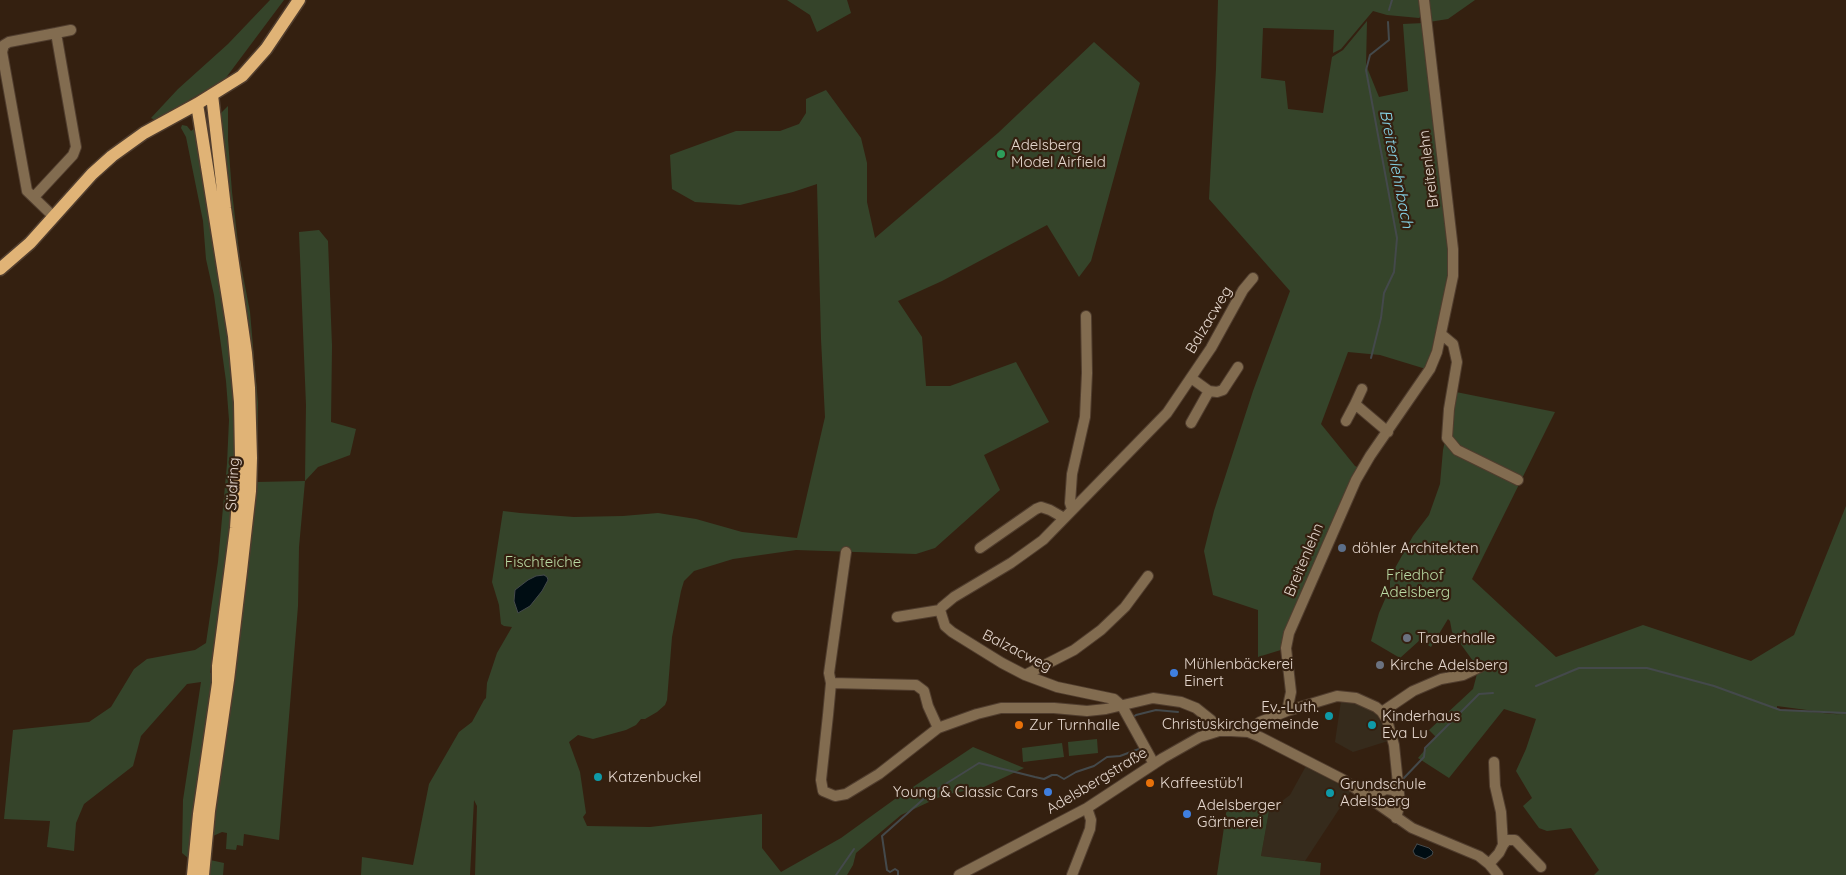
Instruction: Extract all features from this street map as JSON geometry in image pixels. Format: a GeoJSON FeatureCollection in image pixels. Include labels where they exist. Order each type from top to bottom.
{"type":"FeatureCollection","features":[{"type":"Feature","properties":{"kind":"main road"},"geometry":{"type":"LineString","coordinates":[[0,270],[30,243],[92,174],[127,144],[230,84],[251,67],[270,44],[299,0]]}},
{"type":"Feature","properties":{"kind":"main road","name":"Südring"},"geometry":{"type":"LineString","coordinates":[[212,95],[225,208],[246,353],[250,414],[250,491],[242,571],[226,645]]}},
{"type":"Feature","properties":{"kind":"main road","name":"Südring"},"geometry":{"type":"LineString","coordinates":[[197,104],[225,276],[238,369],[240,402],[239,496],[203,875]]}},
{"type":"Feature","properties":{"kind":"main road","name":"Südring"},"geometry":{"type":"LineString","coordinates":[[193,875],[199,814],[218,682],[224,664]]}},
{"type":"Feature","properties":{"kind":"street","name":"Breitenlehn"},"geometry":{"type":"LineString","coordinates":[[1287,711],[1292,692],[1286,648],[1290,633],[1348,496],[1364,467],[1430,369],[1441,334],[1453,276],[1453,249],[1424,0]]}},
{"type":"Feature","properties":{"kind":"street"},"geometry":{"type":"LineString","coordinates":[[54,217],[27,191],[2,52],[4,45],[9,42],[71,30]]}},
{"type":"Feature","properties":{"kind":"street"},"geometry":{"type":"LineString","coordinates":[[34,197],[73,155],[76,147],[56,33]]}},
{"type":"Feature","properties":{"kind":"street","name":"Balzacweg"},"geometry":{"type":"LineString","coordinates":[[1122,706],[1110,697],[1057,687],[1025,675],[1002,663],[952,632],[945,626],[940,610],[942,606],[954,597],[1029,551],[1167,413],[1253,278]]}},
{"type":"Feature","properties":{"kind":"street"},"geometry":{"type":"LineString","coordinates":[[1072,509],[1070,503],[1072,474],[1085,417],[1087,373],[1086,316]]}},
{"type":"Feature","properties":{"kind":"street"},"geometry":{"type":"LineString","coordinates":[[1441,334],[1453,344],[1457,362],[1450,402],[1447,438],[1457,450],[1518,480]]}},
{"type":"Feature","properties":{"kind":"street"},"geometry":{"type":"LineString","coordinates":[[1191,423],[1209,390],[1217,392],[1223,390],[1238,367]]}},
{"type":"Feature","properties":{"kind":"street","name":"Balzacweg"},"geometry":{"type":"LineString","coordinates":[[1191,378],[1209,390]]}},
{"type":"Feature","properties":{"kind":"street"},"geometry":{"type":"LineString","coordinates":[[1346,421],[1362,389]]}},
{"type":"Feature","properties":{"kind":"street"},"geometry":{"type":"LineString","coordinates":[[1355,404],[1388,432]]}},
{"type":"Feature","properties":{"kind":"street"},"geometry":{"type":"LineString","coordinates":[[980,548],[1036,509],[1050,510],[1064,518]]}},
{"type":"Feature","properties":{"kind":"street"},"geometry":{"type":"LineString","coordinates":[[846,552],[829,673],[830,684],[820,780],[823,790],[830,795],[840,796],[846,794],[866,782],[938,728],[977,714],[1001,708],[1054,708],[1086,711],[1122,706],[1153,698],[1181,702],[1200,711],[1212,720],[1219,731]]}},
{"type":"Feature","properties":{"kind":"street"},"geometry":{"type":"LineString","coordinates":[[1025,675],[1074,650],[1095,635],[1124,607],[1148,576]]}},
{"type":"Feature","properties":{"kind":"street"},"geometry":{"type":"LineString","coordinates":[[897,617],[940,610]]}},
{"type":"Feature","properties":{"kind":"street"},"geometry":{"type":"LineString","coordinates":[[1382,712],[1413,691],[1441,679],[1464,675],[1480,667]]}},
{"type":"Feature","properties":{"kind":"street"},"geometry":{"type":"LineString","coordinates":[[830,684],[916,685],[924,691],[928,706],[938,728]]}},
{"type":"Feature","properties":{"kind":"street"},"geometry":{"type":"LineString","coordinates":[[1248,732],[1260,722],[1331,697],[1343,696],[1367,702],[1382,712],[1387,720],[1394,745],[1400,804],[1396,818]]}},
{"type":"Feature","properties":{"kind":"street"},"geometry":{"type":"LineString","coordinates":[[1122,706],[1154,764]]}},
{"type":"Feature","properties":{"kind":"street","name":"Adelsbergstraße"},"geometry":{"type":"LineString","coordinates":[[959,875],[1087,808],[1154,764],[1200,737],[1219,731],[1248,732],[1342,779],[1412,828],[1480,856],[1498,875]]}},
{"type":"Feature","properties":{"kind":"street"},"geometry":{"type":"LineString","coordinates":[[1494,762],[1495,786],[1501,812],[1503,845]]}},
{"type":"Feature","properties":{"kind":"street"},"geometry":{"type":"LineString","coordinates":[[1368,798],[1386,789],[1393,790],[1398,794]]}},
{"type":"Feature","properties":{"kind":"street"},"geometry":{"type":"LineString","coordinates":[[1072,875],[1090,829],[1091,820],[1087,808]]}},
{"type":"Feature","properties":{"kind":"street"},"geometry":{"type":"LineString","coordinates":[[1489,864],[1497,857],[1507,840],[1515,840],[1541,866]]}},
{"type":"Feature","properties":{"kind":"shaded area"},"geometry":{"type":"Polygon","coordinates":[[[544,575],[548,580],[542,591],[530,606],[518,613],[514,601],[515,590],[528,580],[544,575]]]}},
{"type":"Feature","properties":{"kind":"shaded area"},"geometry":{"type":"Polygon","coordinates":[[[1341,701],[1374,710],[1384,728],[1388,741],[1353,752],[1335,742],[1341,701]]]}},
{"type":"Feature","properties":{"kind":"shaded area"},"geometry":{"type":"Polygon","coordinates":[[[1306,766],[1351,791],[1305,861],[1261,856],[1269,811],[1290,795],[1306,766]]]}},
{"type":"Feature","properties":{"kind":"shaded area"},"geometry":{"type":"Polygon","coordinates":[[[1417,844],[1429,848],[1433,852],[1432,855],[1425,859],[1415,855],[1413,851],[1417,844]]]}},
{"type":"Feature","properties":{"kind":"green space"},"geometry":{"type":"Polygon","coordinates":[[[270,0],[284,0],[225,79],[155,120],[151,118],[178,89],[228,44],[270,0]]]}},
{"type":"Feature","properties":{"kind":"green space"},"geometry":{"type":"Polygon","coordinates":[[[787,0],[847,0],[851,13],[817,32],[810,15],[787,0]]]}},
{"type":"Feature","properties":{"kind":"green space"},"geometry":{"type":"Polygon","coordinates":[[[1218,0],[1421,0],[1422,16],[1419,18],[1387,15],[1373,11],[1341,49],[1333,53],[1334,30],[1263,28],[1261,78],[1285,81],[1288,109],[1323,113],[1332,57],[1343,50],[1367,21],[1366,65],[1379,97],[1408,91],[1403,24],[1424,23],[1451,253],[1437,336],[1426,369],[1380,355],[1348,352],[1321,424],[1355,466],[1360,468],[1336,512],[1287,632],[1284,649],[1258,657],[1258,610],[1213,595],[1204,551],[1214,511],[1253,391],[1290,291],[1209,199],[1218,0]]]}},
{"type":"Feature","properties":{"kind":"green space"},"geometry":{"type":"Polygon","coordinates":[[[1429,0],[1475,0],[1448,19],[1429,22],[1429,0]]]}},
{"type":"Feature","properties":{"kind":"green space","name":"Fischteiche"},"geometry":{"type":"Polygon","coordinates":[[[1094,42],[1140,83],[1091,261],[1079,277],[1047,225],[942,281],[898,301],[922,337],[926,386],[950,386],[1016,362],[1049,422],[984,455],[1000,490],[935,548],[916,554],[796,550],[733,559],[694,571],[684,581],[681,591],[672,637],[665,705],[657,712],[645,719],[641,719],[636,725],[626,730],[593,739],[578,735],[569,742],[580,772],[586,813],[583,817],[587,826],[650,827],[762,814],[762,848],[781,872],[841,838],[973,747],[1024,768],[984,787],[944,795],[901,815],[856,853],[853,865],[847,875],[475,875],[477,806],[474,800],[470,875],[361,875],[362,857],[413,865],[429,784],[459,732],[472,722],[486,698],[487,683],[497,653],[512,627],[501,624],[499,605],[492,582],[503,511],[574,517],[658,513],[696,519],[742,532],[797,538],[825,417],[817,184],[740,205],[695,202],[672,189],[670,155],[736,131],[780,131],[799,124],[806,113],[806,99],[826,90],[861,138],[867,163],[867,202],[875,238],[998,133],[1094,42]]]}},
{"type":"Feature","properties":{"kind":"green space"},"geometry":{"type":"Polygon","coordinates":[[[228,106],[228,140],[232,192],[240,260],[250,312],[258,403],[257,482],[305,481],[299,547],[298,606],[279,840],[244,834],[243,846],[237,845],[236,850],[226,849],[227,833],[222,832],[211,835],[246,561],[227,194],[220,114],[228,106]]]}},
{"type":"Feature","properties":{"kind":"green space"},"geometry":{"type":"Polygon","coordinates":[[[182,125],[187,126],[191,131],[195,128],[198,135],[234,379],[235,485],[217,643],[215,640],[210,673],[213,672],[190,857],[188,858],[182,853],[183,800],[201,682],[187,684],[141,736],[133,766],[84,804],[76,823],[74,851],[47,847],[50,821],[4,819],[13,730],[89,722],[111,707],[134,669],[147,659],[195,650],[206,643],[218,562],[229,420],[226,381],[214,295],[206,259],[203,221],[186,137],[181,128],[182,125]]]}},
{"type":"Feature","properties":{"kind":"green space"},"geometry":{"type":"Polygon","coordinates":[[[319,230],[328,241],[332,346],[331,422],[356,429],[350,455],[318,467],[305,481],[306,405],[299,232],[319,230]]]}},
{"type":"Feature","properties":{"kind":"green space","name":"Friedhof Adelsberg"},"geometry":{"type":"Polygon","coordinates":[[[1456,392],[1555,412],[1472,579],[1556,657],[1643,625],[1751,661],[1794,635],[1846,506],[1846,875],[1594,875],[1599,870],[1571,828],[1547,831],[1539,828],[1523,806],[1532,798],[1516,771],[1536,719],[1504,709],[1449,778],[1418,758],[1436,737],[1429,730],[1473,689],[1477,674],[1481,672],[1452,632],[1448,619],[1431,647],[1420,640],[1400,658],[1371,641],[1379,613],[1390,588],[1390,577],[1413,536],[1429,515],[1440,484],[1443,450],[1456,392]],[[1777,706],[1777,709],[1842,715],[1777,706]]]}},
{"type":"Feature","properties":{"kind":"green space"},"geometry":{"type":"Polygon","coordinates":[[[1097,739],[1098,753],[1069,756],[1068,742],[1097,739]]]}},
{"type":"Feature","properties":{"kind":"green space"},"geometry":{"type":"Polygon","coordinates":[[[1062,743],[1064,757],[1023,762],[1022,748],[1062,743]]]}},
{"type":"Feature","properties":{"kind":"green space"},"geometry":{"type":"Polygon","coordinates":[[[1227,807],[1269,811],[1261,856],[1321,863],[1320,875],[1217,875],[1227,807]]]}},
{"type":"Feature","properties":{"kind":"green space"},"geometry":{"type":"Polygon","coordinates":[[[210,860],[224,863],[223,875],[209,875],[210,860]]]}},
{"type":"Feature","properties":{"kind":"waterway","name":"Breitenlehnbach"},"geometry":{"type":"LineString","coordinates":[[1389,10],[1392,0]]}},
{"type":"Feature","properties":{"kind":"waterway","name":"Breitenlehnbach"},"geometry":{"type":"LineString","coordinates":[[1371,358],[1381,318],[1384,293],[1394,272],[1397,238],[1366,70],[1370,55],[1389,40],[1388,22]]}},
{"type":"Feature","properties":{"kind":"waterway"},"geometry":{"type":"LineString","coordinates":[[1536,686],[1579,668],[1647,668],[1714,686],[1780,710],[1846,713]]}},
{"type":"Feature","properties":{"kind":"waterway"},"geometry":{"type":"LineString","coordinates":[[1402,780],[1424,757],[1425,748],[1479,694],[1493,693]]}},
{"type":"Feature","properties":{"kind":"waterway","name":"Breitenlehnbach"},"geometry":{"type":"LineString","coordinates":[[1132,718],[1136,715],[1156,710],[1178,712]]}},
{"type":"Feature","properties":{"kind":"waterway"},"geometry":{"type":"LineString","coordinates":[[898,875],[898,871],[895,869],[890,872],[887,870],[882,836],[928,795],[979,763],[1044,779],[1052,775],[1057,775],[1064,779],[1076,772],[1094,766],[1107,757],[1120,756],[1139,749]]}},
{"type":"Feature","properties":{"kind":"waterway"},"geometry":{"type":"LineString","coordinates":[[836,875],[854,849]]}},
{"type":"Feature","properties":{"kind":"place","name":"Adelsberg Model Airfield"},"geometry":{"type":"Point","coordinates":[1001,154]}},
{"type":"Feature","properties":{"kind":"place","name":"döhler Architekten"},"geometry":{"type":"Point","coordinates":[1342,548]}},
{"type":"Feature","properties":{"kind":"place","name":"Trauerhalle"},"geometry":{"type":"Point","coordinates":[1407,638]}},
{"type":"Feature","properties":{"kind":"place","name":"Kirche Adelsberg"},"geometry":{"type":"Point","coordinates":[1380,665]}},
{"type":"Feature","properties":{"kind":"place","name":"Mühlenbäckerei Einert"},"geometry":{"type":"Point","coordinates":[1174,673]}},
{"type":"Feature","properties":{"kind":"place","name":"Ev.-Luth. Christuskirchgemeinde"},"geometry":{"type":"Point","coordinates":[1329,716]}},
{"type":"Feature","properties":{"kind":"place","name":"Zur Turnhalle"},"geometry":{"type":"Point","coordinates":[1019,725]}},
{"type":"Feature","properties":{"kind":"place","name":"Kinderhaus Eva Lu"},"geometry":{"type":"Point","coordinates":[1372,725]}},
{"type":"Feature","properties":{"kind":"place","name":"Katzenbuckel"},"geometry":{"type":"Point","coordinates":[598,777]}},
{"type":"Feature","properties":{"kind":"place","name":"Kaffeestüb'l"},"geometry":{"type":"Point","coordinates":[1150,783]}},
{"type":"Feature","properties":{"kind":"place","name":"Young & Classic Cars"},"geometry":{"type":"Point","coordinates":[1048,792]}},
{"type":"Feature","properties":{"kind":"place","name":"Grundschule Adelsberg"},"geometry":{"type":"Point","coordinates":[1330,793]}},
{"type":"Feature","properties":{"kind":"place","name":"Adelsberger Gärtnerei"},"geometry":{"type":"Point","coordinates":[1187,814]}}]}
